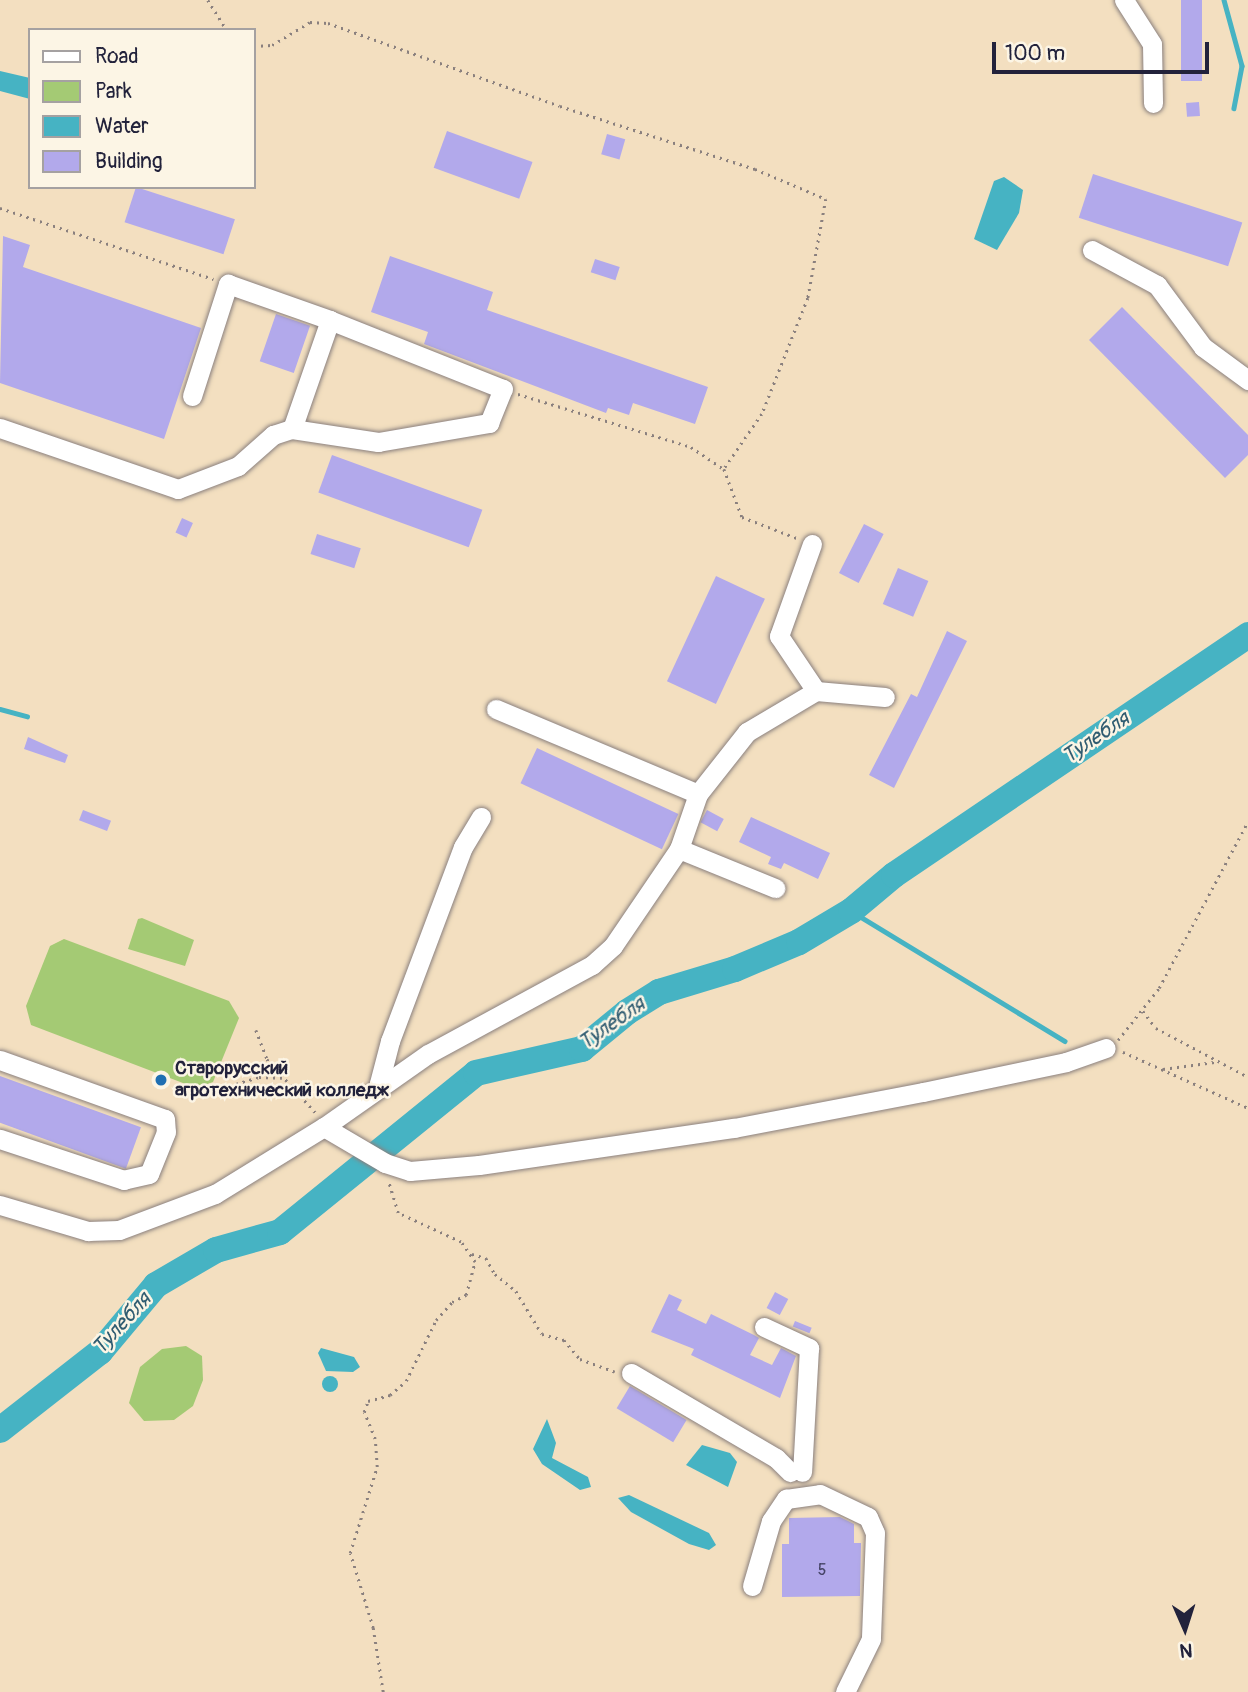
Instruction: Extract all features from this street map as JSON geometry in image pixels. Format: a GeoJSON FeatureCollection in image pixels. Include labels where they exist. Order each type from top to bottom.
{"type":"FeatureCollection","features":[{"type":"Feature","properties":{"kind":"street"},"geometry":{"type":"LineString","coordinates":[[1124,0],[1152,44],[1153,103]]}},
{"type":"Feature","properties":{"kind":"street"},"geometry":{"type":"LineString","coordinates":[[1092,250],[1157,285],[1203,347],[1248,380]]}},
{"type":"Feature","properties":{"kind":"street"},"geometry":{"type":"LineString","coordinates":[[0,428],[178,489],[238,466],[273,435],[292,429],[378,442],[489,424],[503,389],[330,320],[228,284],[192,396]]}},
{"type":"Feature","properties":{"kind":"street"},"geometry":{"type":"LineString","coordinates":[[292,429],[330,320]]}},
{"type":"Feature","properties":{"kind":"street"},"geometry":{"type":"LineString","coordinates":[[812,544],[779,636],[816,691]]}},
{"type":"Feature","properties":{"kind":"street"},"geometry":{"type":"LineString","coordinates":[[0,1205],[88,1231],[119,1230],[215,1194],[324,1127],[428,1054],[592,965],[613,946],[679,849],[698,794],[747,732],[816,691],[884,697]]}},
{"type":"Feature","properties":{"kind":"street"},"geometry":{"type":"LineString","coordinates":[[496,709],[698,794]]}},
{"type":"Feature","properties":{"kind":"street"},"geometry":{"type":"LineString","coordinates":[[378,1087],[390,1041],[463,846],[481,817]]}},
{"type":"Feature","properties":{"kind":"street"},"geometry":{"type":"LineString","coordinates":[[679,849],[775,888]]}},
{"type":"Feature","properties":{"kind":"street"},"geometry":{"type":"LineString","coordinates":[[324,1127],[364,1148],[385,1163],[410,1171],[479,1165],[734,1128],[1066,1062],[1106,1048]]}},
{"type":"Feature","properties":{"kind":"street"},"geometry":{"type":"LineString","coordinates":[[0,1060],[165,1119],[166,1132],[149,1174],[124,1180],[0,1139]]}},
{"type":"Feature","properties":{"kind":"street"},"geometry":{"type":"LineString","coordinates":[[752,1586],[771,1521],[786,1499],[796,1472],[809,1348],[764,1327]]}},
{"type":"Feature","properties":{"kind":"street"},"geometry":{"type":"LineString","coordinates":[[631,1373],[776,1458],[820,1494],[868,1517],[875,1533],[871,1639],[845,1692]]}},
{"type":"Feature","properties":{"kind":"street"},"geometry":{"type":"LineString","coordinates":[[786,1499],[820,1494]]}},
{"type":"Feature","properties":{"kind":"path"},"geometry":{"type":"LineString","coordinates":[[208,0],[226,28]]}},
{"type":"Feature","properties":{"kind":"path"},"geometry":{"type":"LineString","coordinates":[[256,46],[272,45],[310,22],[328,23],[560,107],[755,169],[826,199],[808,298],[762,414],[724,469]]}},
{"type":"Feature","properties":{"kind":"path"},"geometry":{"type":"LineString","coordinates":[[0,208],[228,284]]}},
{"type":"Feature","properties":{"kind":"path"},"geometry":{"type":"LineString","coordinates":[[503,389],[691,447],[724,469],[742,517],[812,544]]}},
{"type":"Feature","properties":{"kind":"path"},"geometry":{"type":"LineString","coordinates":[[1106,1048],[1127,1034],[1143,1012],[1248,821]]}},
{"type":"Feature","properties":{"kind":"path"},"geometry":{"type":"LineString","coordinates":[[1143,1012],[1156,1028],[1248,1077]]}},
{"type":"Feature","properties":{"kind":"path"},"geometry":{"type":"LineString","coordinates":[[256,1030],[267,1059],[282,1078],[311,1105],[324,1127]]}},
{"type":"Feature","properties":{"kind":"path"},"geometry":{"type":"LineString","coordinates":[[1106,1048],[1163,1069],[1248,1108]]}},
{"type":"Feature","properties":{"kind":"path"},"geometry":{"type":"LineString","coordinates":[[1163,1069],[1217,1062]]}},
{"type":"Feature","properties":{"kind":"path"},"geometry":{"type":"LineString","coordinates":[[236,1084],[259,1077],[282,1078]]}},
{"type":"Feature","properties":{"kind":"path"},"geometry":{"type":"LineString","coordinates":[[385,1163],[398,1213],[444,1232],[472,1254],[486,1258],[495,1274],[516,1291],[542,1334],[564,1340],[580,1359],[631,1373]]}},
{"type":"Feature","properties":{"kind":"path"},"geometry":{"type":"LineString","coordinates":[[383,1692],[373,1628],[350,1553],[377,1467],[375,1439],[365,1412],[368,1401],[390,1395],[406,1381],[436,1320],[452,1302],[466,1295],[475,1262],[472,1254]]}},
{"type":"Feature","properties":{"kind":"green space"},"geometry":{"type":"Polygon","coordinates":[[[142,918],[194,940],[185,966],[128,949],[138,919],[142,918]]]}},
{"type":"Feature","properties":{"kind":"green space"},"geometry":{"type":"Polygon","coordinates":[[[64,939],[229,1001],[239,1018],[213,1082],[196,1088],[31,1025],[26,1006],[50,946],[64,939]]]}},
{"type":"Feature","properties":{"kind":"green space"},"geometry":{"type":"Polygon","coordinates":[[[186,1346],[202,1356],[203,1380],[193,1406],[174,1420],[144,1421],[129,1403],[140,1367],[162,1349],[186,1346]]]}},
{"type":"Feature","properties":{"kind":"water"},"geometry":{"type":"Polygon","coordinates":[[[0,71],[28,78],[28,98],[0,91],[0,71]]]}},
{"type":"Feature","properties":{"kind":"water"},"geometry":{"type":"Polygon","coordinates":[[[1004,177],[1023,190],[1019,213],[997,250],[974,239],[994,181],[1004,177]]]}},
{"type":"Feature","properties":{"kind":"water"},"geometry":{"type":"Polygon","coordinates":[[[321,1348],[354,1357],[360,1367],[353,1372],[326,1371],[318,1353],[321,1348]]]}},
{"type":"Feature","properties":{"kind":"water"},"geometry":{"type":"Polygon","coordinates":[[[330,1376],[336,1378],[336,1390],[330,1392],[324,1390],[322,1384],[324,1378],[330,1376]]]}},
{"type":"Feature","properties":{"kind":"water"},"geometry":{"type":"Polygon","coordinates":[[[547,1419],[556,1443],[552,1458],[588,1477],[591,1487],[580,1490],[542,1464],[533,1449],[547,1419]]]}},
{"type":"Feature","properties":{"kind":"water"},"geometry":{"type":"Polygon","coordinates":[[[702,1445],[730,1453],[737,1462],[728,1487],[686,1465],[702,1445]]]}},
{"type":"Feature","properties":{"kind":"water"},"geometry":{"type":"Polygon","coordinates":[[[629,1495],[709,1533],[716,1545],[709,1550],[689,1544],[631,1512],[618,1498],[629,1495]]]}},
{"type":"Feature","properties":{"kind":"building"},"geometry":{"type":"Polygon","coordinates":[[[1181,0],[1202,0],[1202,81],[1181,81],[1181,0]]]}},
{"type":"Feature","properties":{"kind":"building"},"geometry":{"type":"Polygon","coordinates":[[[1199,102],[1200,116],[1187,117],[1186,103],[1199,102]]]}},
{"type":"Feature","properties":{"kind":"building"},"geometry":{"type":"Polygon","coordinates":[[[447,131],[533,162],[519,199],[434,168],[447,131]]]}},
{"type":"Feature","properties":{"kind":"building"},"geometry":{"type":"Polygon","coordinates":[[[607,134],[625,139],[619,159],[601,154],[607,134]]]}},
{"type":"Feature","properties":{"kind":"building"},"geometry":{"type":"Polygon","coordinates":[[[1093,174],[1242,223],[1228,266],[1079,218],[1093,174]]]}},
{"type":"Feature","properties":{"kind":"building"},"geometry":{"type":"Polygon","coordinates":[[[135,189],[235,219],[223,254],[125,222],[135,189]]]}},
{"type":"Feature","properties":{"kind":"building"},"geometry":{"type":"Polygon","coordinates":[[[3,236],[30,245],[23,267],[201,328],[164,439],[0,383],[3,236]]]}},
{"type":"Feature","properties":{"kind":"building"},"geometry":{"type":"Polygon","coordinates":[[[390,256],[493,292],[487,310],[708,387],[695,424],[633,403],[629,415],[608,408],[606,413],[424,344],[428,332],[371,312],[390,256]]]}},
{"type":"Feature","properties":{"kind":"building"},"geometry":{"type":"Polygon","coordinates":[[[595,259],[620,267],[615,280],[591,272],[595,259]]]}},
{"type":"Feature","properties":{"kind":"building"},"geometry":{"type":"Polygon","coordinates":[[[1122,307],[1248,435],[1248,455],[1225,478],[1089,340],[1122,307]]]}},
{"type":"Feature","properties":{"kind":"building"},"geometry":{"type":"Polygon","coordinates":[[[276,314],[310,326],[294,373],[260,361],[276,314]]]}},
{"type":"Feature","properties":{"kind":"building"},"geometry":{"type":"Polygon","coordinates":[[[332,455],[482,510],[469,547],[318,493],[332,455]]]}},
{"type":"Feature","properties":{"kind":"building"},"geometry":{"type":"Polygon","coordinates":[[[182,518],[193,523],[186,537],[175,533],[182,518]]]}},
{"type":"Feature","properties":{"kind":"building"},"geometry":{"type":"Polygon","coordinates":[[[864,524],[884,534],[859,583],[839,573],[864,524]]]}},
{"type":"Feature","properties":{"kind":"building"},"geometry":{"type":"Polygon","coordinates":[[[317,534],[361,548],[354,568],[311,554],[317,534]]]}},
{"type":"Feature","properties":{"kind":"building"},"geometry":{"type":"Polygon","coordinates":[[[898,568],[928,581],[913,617],[883,604],[898,568]]]}},
{"type":"Feature","properties":{"kind":"building"},"geometry":{"type":"Polygon","coordinates":[[[716,576],[765,599],[716,704],[667,681],[716,576]]]}},
{"type":"Feature","properties":{"kind":"building"},"geometry":{"type":"Polygon","coordinates":[[[947,631],[967,641],[894,788],[869,775],[911,694],[917,697],[947,631]]]}},
{"type":"Feature","properties":{"kind":"building"},"geometry":{"type":"Polygon","coordinates":[[[28,737],[68,755],[65,763],[24,749],[28,737]]]}},
{"type":"Feature","properties":{"kind":"building"},"geometry":{"type":"Polygon","coordinates":[[[537,748],[678,814],[662,849],[521,783],[537,748]]]}},
{"type":"Feature","properties":{"kind":"building"},"geometry":{"type":"Polygon","coordinates":[[[83,810],[111,821],[107,831],[79,820],[83,810]]]}},
{"type":"Feature","properties":{"kind":"building"},"geometry":{"type":"Polygon","coordinates":[[[707,810],[724,819],[717,831],[700,822],[707,810]]]}},
{"type":"Feature","properties":{"kind":"building"},"geometry":{"type":"Polygon","coordinates":[[[751,817],[830,853],[818,879],[784,863],[781,869],[768,864],[771,857],[739,842],[751,817]]]}},
{"type":"Feature","properties":{"kind":"building"},"geometry":{"type":"Polygon","coordinates":[[[0,1076],[141,1127],[126,1169],[0,1123],[0,1076]]]}},
{"type":"Feature","properties":{"kind":"building"},"geometry":{"type":"Polygon","coordinates":[[[775,1292],[788,1299],[780,1315],[767,1308],[775,1292]]]}},
{"type":"Feature","properties":{"kind":"building"},"geometry":{"type":"Polygon","coordinates":[[[669,1294],[682,1300],[677,1310],[706,1324],[711,1314],[759,1338],[750,1355],[772,1365],[781,1348],[796,1356],[780,1398],[691,1355],[694,1349],[651,1332],[669,1294]]]}},
{"type":"Feature","properties":{"kind":"building"},"geometry":{"type":"Polygon","coordinates":[[[795,1321],[812,1328],[809,1333],[793,1327],[795,1321]]]}},
{"type":"Feature","properties":{"kind":"building"},"geometry":{"type":"Polygon","coordinates":[[[630,1386],[687,1420],[673,1442],[617,1408],[630,1386]]]}},
{"type":"Feature","properties":{"kind":"building"},"geometry":{"type":"Polygon","coordinates":[[[840,1517],[854,1524],[854,1543],[861,1543],[860,1596],[782,1597],[782,1544],[789,1544],[789,1518],[840,1517]]]}},
{"type":"Feature","properties":{"kind":"waterway"},"geometry":{"type":"LineString","coordinates":[[1224,0],[1242,66],[1234,108]]}},
{"type":"Feature","properties":{"kind":"waterway","name":"Тулебля"},"geometry":{"type":"LineString","coordinates":[[0,1430],[100,1352],[156,1285],[216,1250],[280,1232],[476,1073],[582,1049],[627,1012],[659,992],[735,969],[799,942],[851,911],[894,875],[1248,635]]}},
{"type":"Feature","properties":{"kind":"waterway"},"geometry":{"type":"LineString","coordinates":[[0,709],[27,716]]}},
{"type":"Feature","properties":{"kind":"waterway"},"geometry":{"type":"LineString","coordinates":[[851,911],[1065,1041]]}},
{"type":"Feature","properties":{"kind":"place","name":"Старорусский агротехнический колледж"},"geometry":{"type":"Point","coordinates":[161,1080]}}]}
